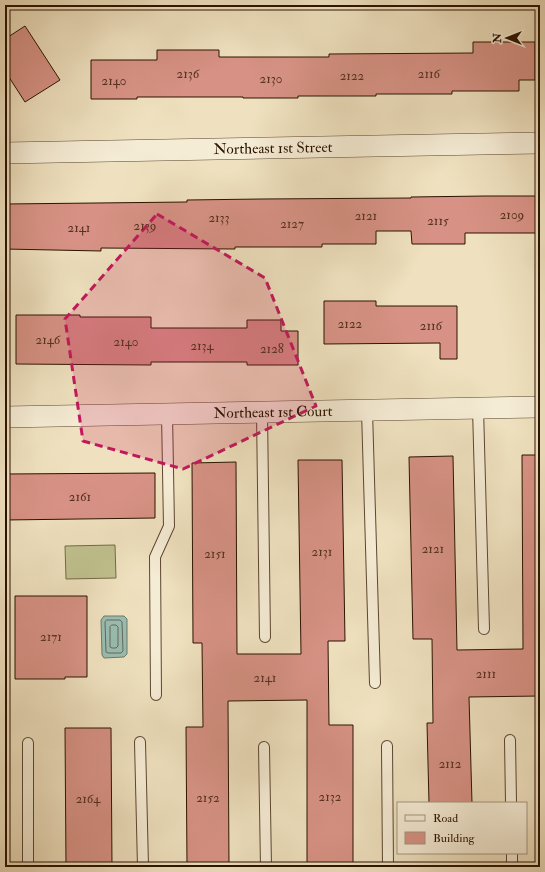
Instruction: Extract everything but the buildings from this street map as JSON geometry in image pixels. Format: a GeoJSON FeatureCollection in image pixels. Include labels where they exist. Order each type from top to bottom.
{"type":"FeatureCollection","features":[{"type":"Feature","properties":{"kind":"street","name":"Northeast 1st Street"},"geometry":{"type":"LineString","coordinates":[[5,153],[540,143]]}},
{"type":"Feature","properties":{"kind":"street","name":"Northeast 1st Court"},"geometry":{"type":"LineString","coordinates":[[5,417],[540,407]]}},
{"type":"Feature","properties":{"kind":"lane"},"geometry":{"type":"LineString","coordinates":[[478,408],[484,629]]}},
{"type":"Feature","properties":{"kind":"lane"},"geometry":{"type":"LineString","coordinates":[[367,411],[375,683]]}},
{"type":"Feature","properties":{"kind":"lane"},"geometry":{"type":"LineString","coordinates":[[262,413],[265,637]]}},
{"type":"Feature","properties":{"kind":"lane"},"geometry":{"type":"LineString","coordinates":[[156,695],[156,557],[169,526],[167,414]]}},
{"type":"Feature","properties":{"kind":"lane"},"geometry":{"type":"LineString","coordinates":[[510,740],[511,802]]}},
{"type":"Feature","properties":{"kind":"lane"},"geometry":{"type":"LineString","coordinates":[[140,742],[143,867]]}},
{"type":"Feature","properties":{"kind":"lane"},"geometry":{"type":"LineString","coordinates":[[28,743],[28,867]]}},
{"type":"Feature","properties":{"kind":"lane"},"geometry":{"type":"LineString","coordinates":[[387,746],[388,867]]}},
{"type":"Feature","properties":{"kind":"lane"},"geometry":{"type":"LineString","coordinates":[[264,747],[266,867]]}},
{"type":"Feature","properties":{"kind":"lane"},"geometry":{"type":"LineString","coordinates":[[512,854],[512,867]]}},
{"type":"Feature","properties":{"kind":"highlighted area"},"geometry":{"type":"Polygon","coordinates":[[[157,214],[265,278],[316,406],[183,469],[83,441],[65,319],[157,214]]]}},
{"type":"Feature","properties":{"kind":"green space"},"geometry":{"type":"Polygon","coordinates":[[[115,545],[116,578],[66,579],[65,546],[115,545]]]}},
{"type":"Feature","properties":{"kind":"water"},"geometry":{"type":"Polygon","coordinates":[[[104,616],[124,616],[127,619],[127,654],[124,657],[104,658],[102,655],[101,620],[104,616]]]}}]}
